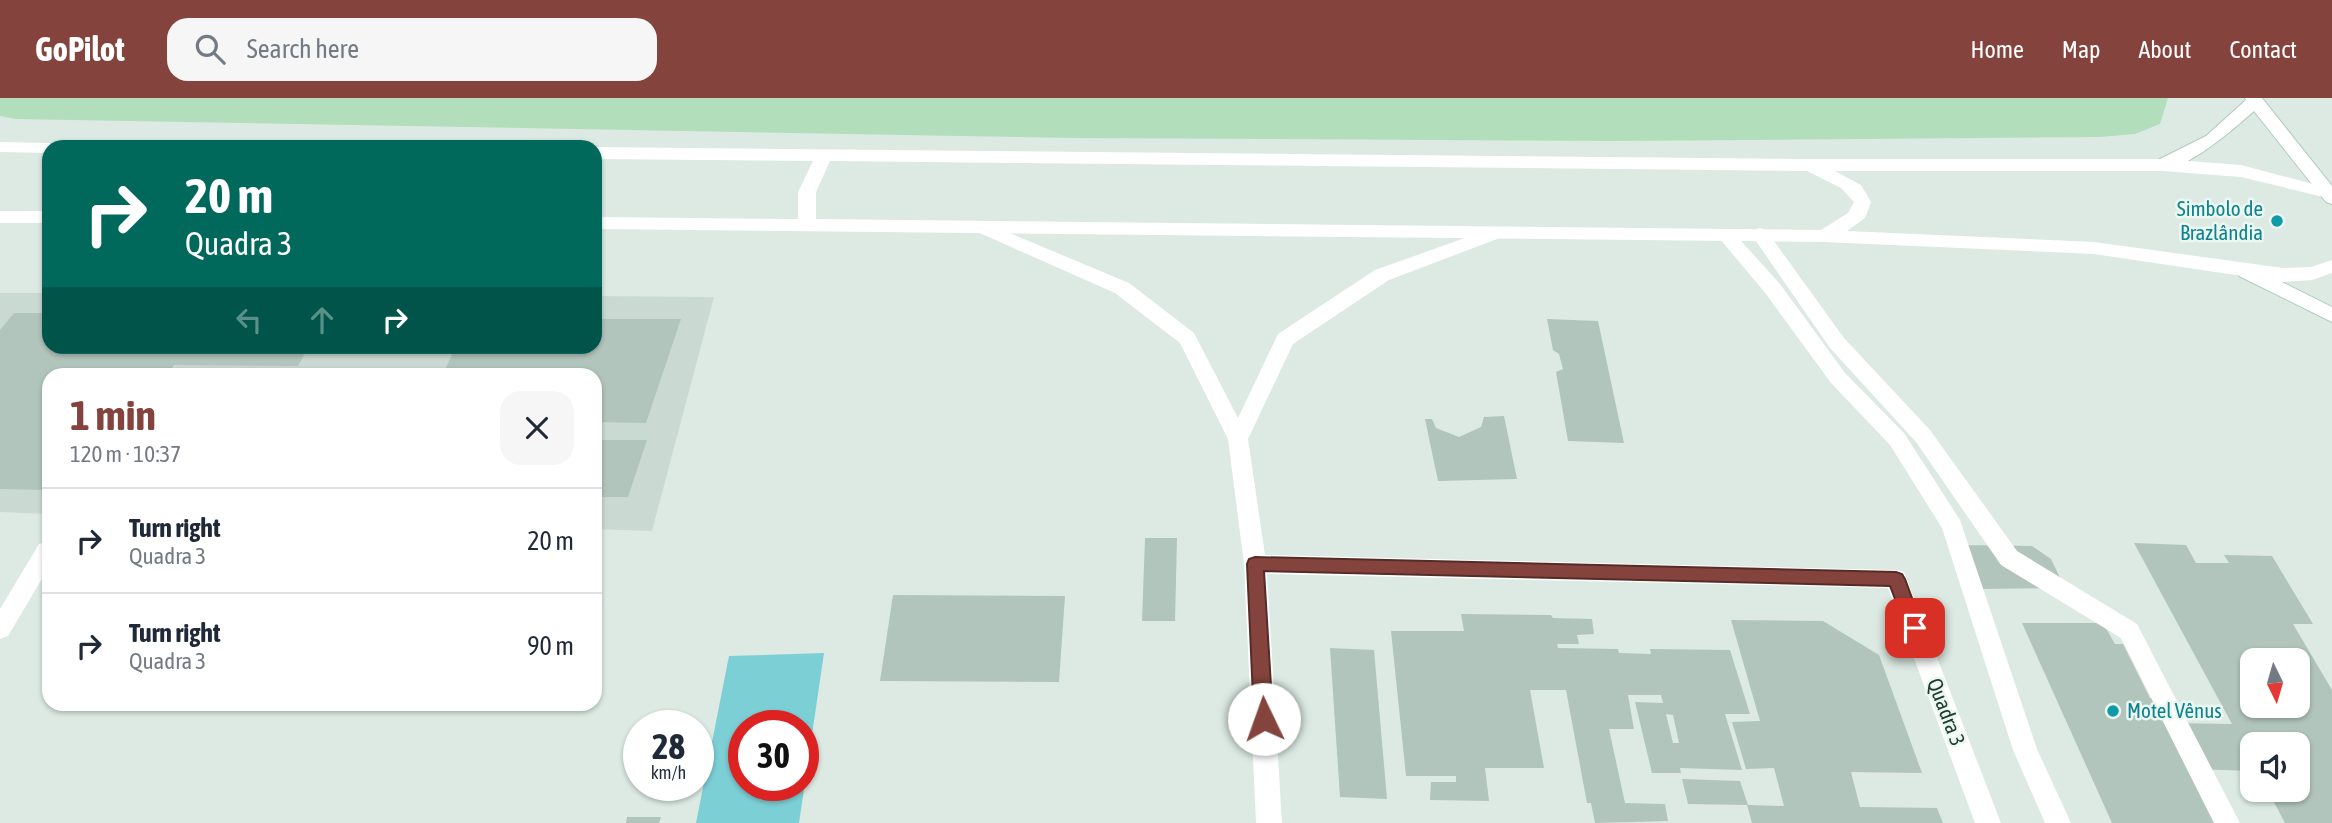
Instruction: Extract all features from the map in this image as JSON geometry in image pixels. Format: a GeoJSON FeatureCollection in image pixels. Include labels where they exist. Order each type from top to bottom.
{"type":"FeatureCollection","features":[{"type":"Feature","properties":{"kind":"street"},"geometry":{"type":"LineString","coordinates":[[2162,165],[2212,140],[2254,100],[2330,196]]}},
{"type":"Feature","properties":{"kind":"street"},"geometry":{"type":"LineString","coordinates":[[0,147],[42,148]]}},
{"type":"Feature","properties":{"kind":"street"},"geometry":{"type":"LineString","coordinates":[[602,153],[1805,165],[2162,165],[2241,172],[2330,196]]}},
{"type":"Feature","properties":{"kind":"street"},"geometry":{"type":"LineString","coordinates":[[807,225],[807,192],[824,155]]}},
{"type":"Feature","properties":{"kind":"street"},"geometry":{"type":"LineString","coordinates":[[1805,165],[1855,188],[1862,201],[1862,209],[1856,216],[1824,236]]}},
{"type":"Feature","properties":{"kind":"street"},"geometry":{"type":"LineString","coordinates":[[0,217],[42,217]]}},
{"type":"Feature","properties":{"kind":"street"},"geometry":{"type":"LineString","coordinates":[[602,223],[1760,234],[2094,248],[2283,275],[2312,273],[2332,266]]}},
{"type":"Feature","properties":{"kind":"street"},"geometry":{"type":"LineString","coordinates":[[981,228],[1122,288],[1188,338],[1238,439],[1255,564],[1269,823]]}},
{"type":"Feature","properties":{"kind":"street"},"geometry":{"type":"LineString","coordinates":[[1238,439],[1285,339],[1382,275],[1499,232]]}},
{"type":"Feature","properties":{"kind":"street"},"geometry":{"type":"LineString","coordinates":[[1760,234],[1837,343],[1923,436],[2009,558],[2129,631],[2227,823]]}},
{"type":"Feature","properties":{"kind":"street"},"geometry":{"type":"LineString","coordinates":[[1726,235],[1773,289],[1838,378],[1897,439],[1952,526],[2025,750],[2057,823]]}},
{"type":"Feature","properties":{"kind":"street"},"geometry":{"type":"LineString","coordinates":[[2246,271],[2332,316]]}},
{"type":"Feature","properties":{"kind":"street"},"geometry":{"type":"LineString","coordinates":[[0,629],[42,559]]}},
{"type":"Feature","properties":{"kind":"street","name":"Quadra 3"},"geometry":{"type":"LineString","coordinates":[[1255,564],[1896,579],[1988,823]]}},
{"type":"Feature","properties":{"kind":"shaded area"},"geometry":{"type":"Polygon","coordinates":[[[0,293],[42,293],[42,354],[602,354],[602,296],[714,297],[652,531],[602,529],[602,368],[42,368],[42,514],[0,512],[0,293]]]}},
{"type":"Feature","properties":{"kind":"green space"},"geometry":{"type":"Polygon","coordinates":[[[0,98],[2168,98],[2160,124],[2135,134],[2100,137],[1613,141],[1075,138],[16,119],[0,116],[0,98]]]}},
{"type":"Feature","properties":{"kind":"water"},"geometry":{"type":"Polygon","coordinates":[[[824,653],[816,710],[728,710],[728,801],[802,801],[799,823],[696,823],[700,801],[714,801],[714,732],[729,656],[824,653]]]}},
{"type":"Feature","properties":{"kind":"building"},"geometry":{"type":"Polygon","coordinates":[[[14,313],[42,313],[42,354],[305,354],[298,366],[42,368],[42,490],[0,489],[0,330],[14,313]]]}},
{"type":"Feature","properties":{"kind":"building"},"geometry":{"type":"Polygon","coordinates":[[[602,319],[681,319],[646,423],[602,422],[602,368],[446,368],[452,354],[602,354],[602,319]]]}},
{"type":"Feature","properties":{"kind":"building"},"geometry":{"type":"Polygon","coordinates":[[[1547,319],[1598,321],[1624,443],[1568,441],[1556,372],[1563,369],[1559,354],[1553,350],[1547,319]]]}},
{"type":"Feature","properties":{"kind":"building"},"geometry":{"type":"Polygon","coordinates":[[[1504,416],[1517,479],[1438,481],[1425,419],[1432,419],[1436,428],[1459,437],[1481,427],[1484,417],[1504,416]]]}},
{"type":"Feature","properties":{"kind":"building"},"geometry":{"type":"Polygon","coordinates":[[[602,440],[647,440],[628,497],[602,497],[602,440]]]}},
{"type":"Feature","properties":{"kind":"building"},"geometry":{"type":"Polygon","coordinates":[[[1145,538],[1177,538],[1175,621],[1142,621],[1145,538]]]}},
{"type":"Feature","properties":{"kind":"building"},"geometry":{"type":"Polygon","coordinates":[[[2134,543],[2186,545],[2196,563],[2229,563],[2224,555],[2272,556],[2313,624],[2293,624],[2307,648],[2240,648],[2240,718],[2310,718],[2310,653],[2332,690],[2332,823],[2285,823],[2274,802],[2310,802],[2310,732],[2240,732],[2240,771],[2195,769],[2222,823],[2112,823],[2022,623],[2103,623],[2115,644],[2123,644],[2150,698],[2159,699],[2171,723],[2232,724],[2134,543]]]}},
{"type":"Feature","properties":{"kind":"building"},"geometry":{"type":"Polygon","coordinates":[[[1958,545],[2032,546],[2051,559],[2065,588],[1979,589],[1958,545]]]}},
{"type":"Feature","properties":{"kind":"building"},"geometry":{"type":"Polygon","coordinates":[[[893,595],[1065,596],[1059,682],[880,681],[893,595]]]}},
{"type":"Feature","properties":{"kind":"building"},"geometry":{"type":"Polygon","coordinates":[[[1461,614],[1551,615],[1553,618],[1592,619],[1594,634],[1577,635],[1579,644],[1557,644],[1558,648],[1618,649],[1619,653],[1651,654],[1650,649],[1730,650],[1750,714],[1725,714],[1742,770],[1680,768],[1681,773],[1652,773],[1635,702],[1663,703],[1661,695],[1628,695],[1634,729],[1609,729],[1625,803],[1665,804],[1668,821],[1595,823],[1591,803],[1587,803],[1566,690],[1530,690],[1544,768],[1485,768],[1489,801],[1430,800],[1431,782],[1456,782],[1456,776],[1406,776],[1391,631],[1464,631],[1461,614]],[[1666,714],[1673,743],[1679,743],[1673,715],[1666,714]]]}},
{"type":"Feature","properties":{"kind":"building"},"geometry":{"type":"Polygon","coordinates":[[[1731,620],[1823,621],[1879,655],[1922,773],[1851,772],[1860,807],[1937,808],[1943,823],[1752,823],[1747,805],[1688,804],[1682,779],[1740,781],[1748,805],[1784,806],[1774,768],[1746,769],[1732,722],[1760,721],[1731,620]]]}},
{"type":"Feature","properties":{"kind":"building"},"geometry":{"type":"Polygon","coordinates":[[[1330,648],[1374,650],[1387,799],[1340,797],[1330,648]]]}},
{"type":"Feature","properties":{"kind":"building"},"geometry":{"type":"Polygon","coordinates":[[[627,817],[661,817],[659,823],[626,823],[627,817]]]}},
{"type":"Feature","properties":{"kind":"place","name":"Simbolo de Brazlândia"},"geometry":{"type":"Point","coordinates":[2277,221]}},
{"type":"Feature","properties":{"kind":"place","name":"Motel Vênus"},"geometry":{"type":"Point","coordinates":[2113,711]}},
{"type":"Feature","properties":{"kind":"route"},"geometry":{"type":"LineString","coordinates":[[1264,719],[1255,564],[1896,579],[1915,628]]}}]}
